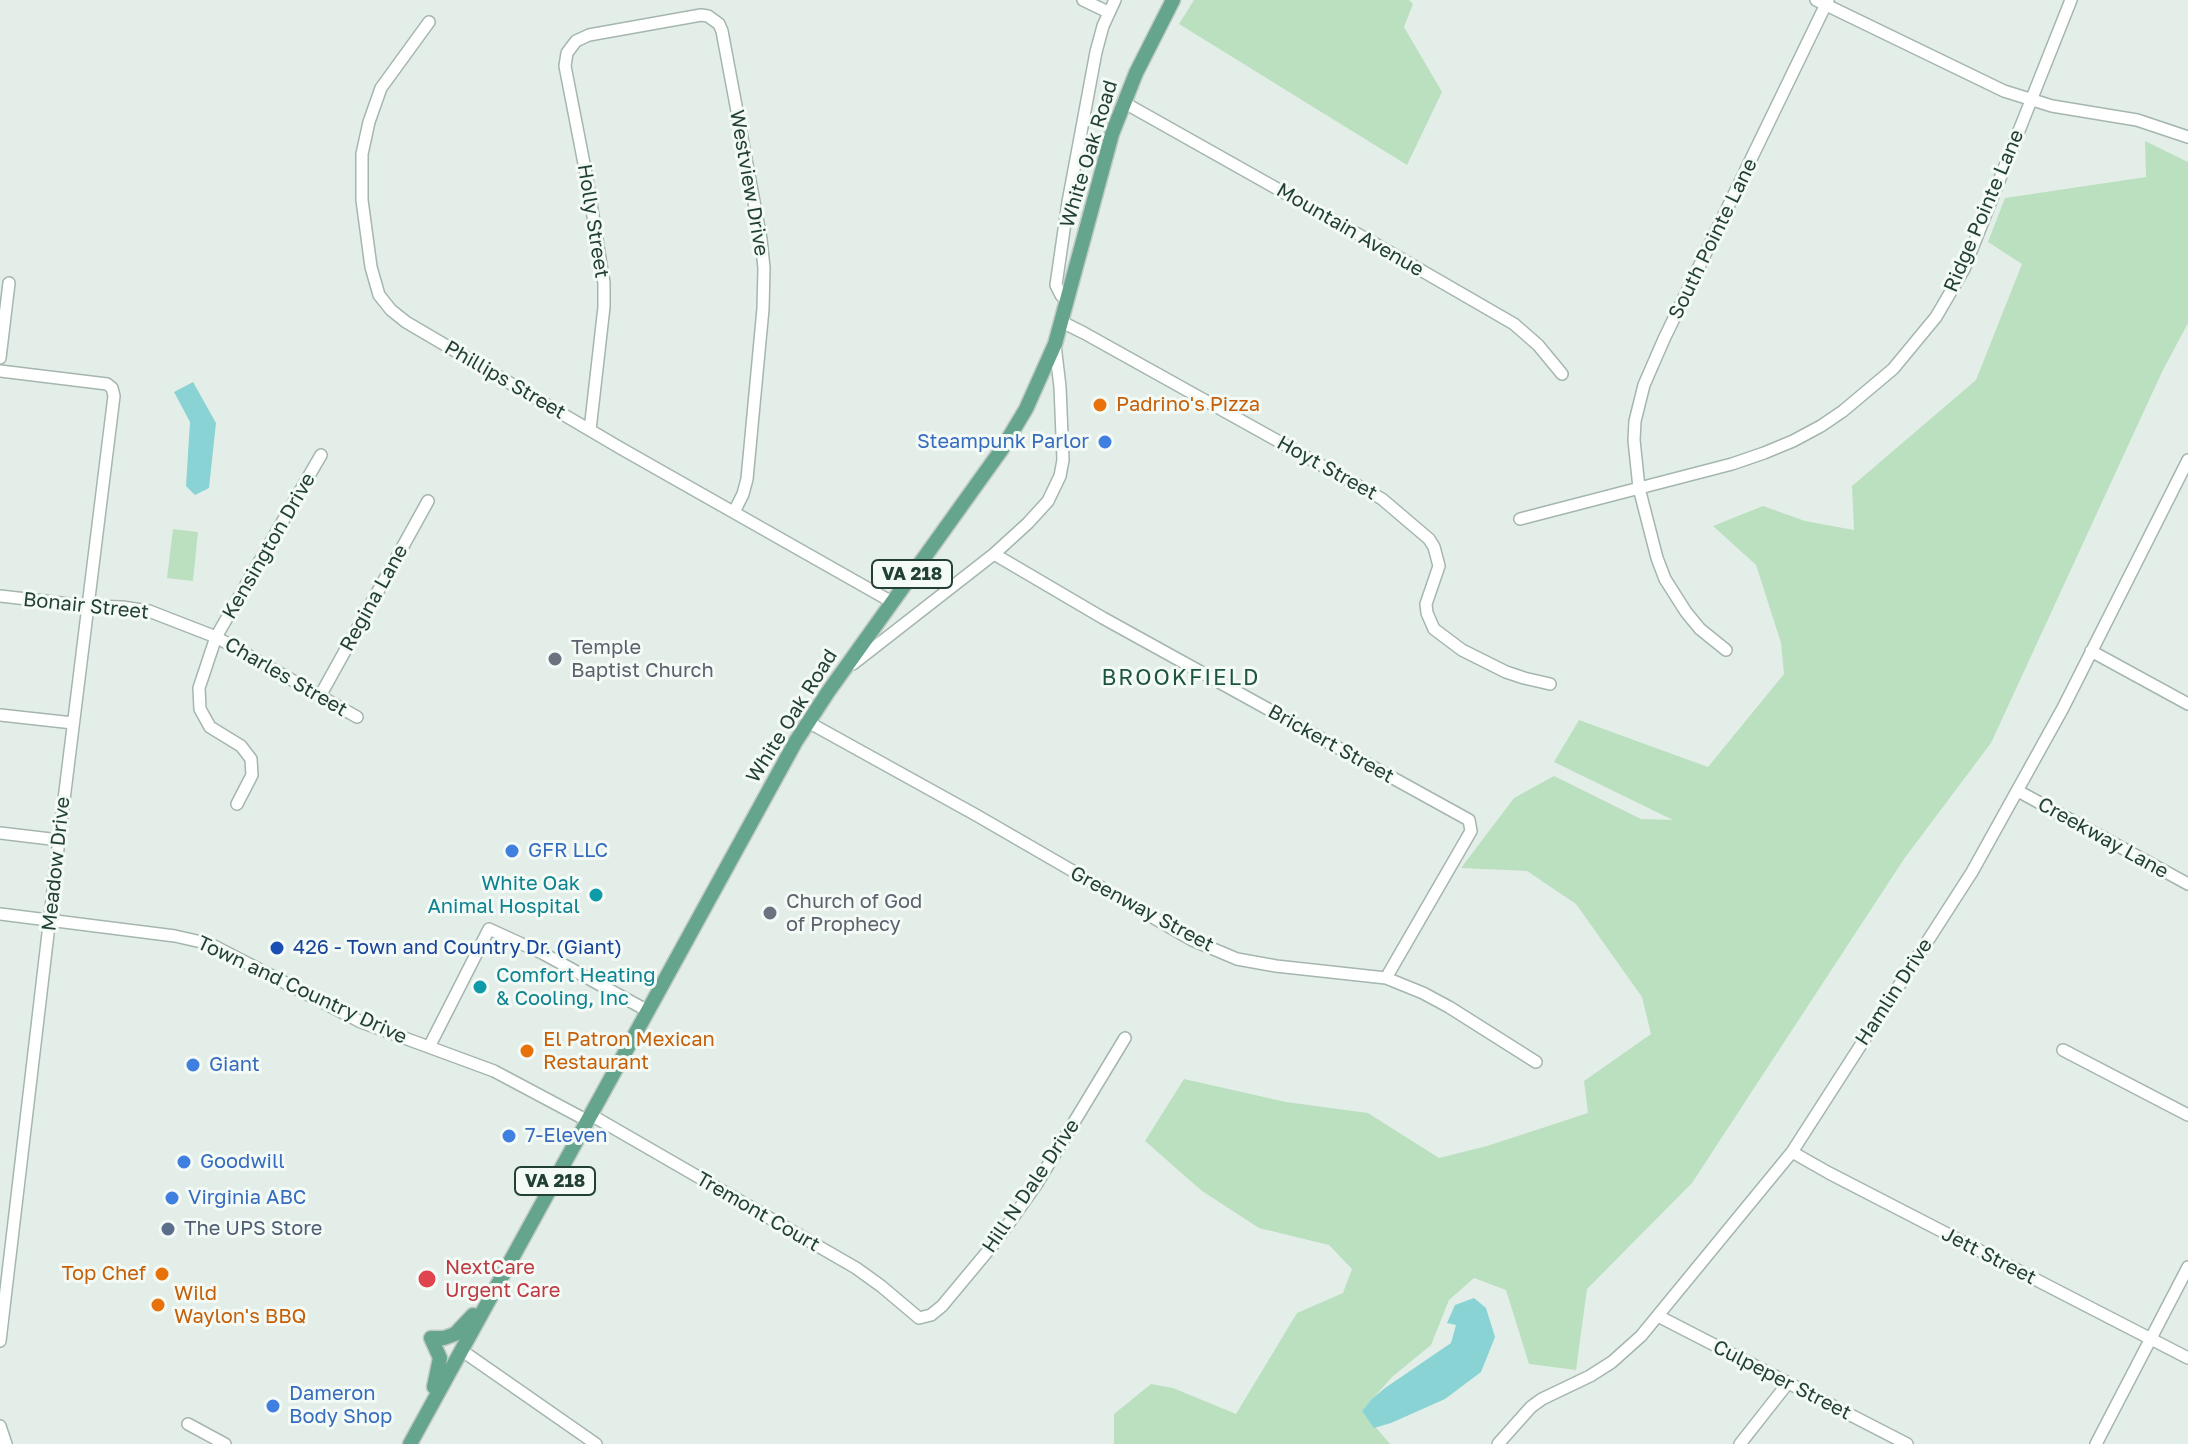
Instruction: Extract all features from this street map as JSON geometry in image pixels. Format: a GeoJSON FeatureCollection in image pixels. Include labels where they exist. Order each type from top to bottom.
{"type":"FeatureCollection","features":[{"type":"Feature","properties":{"kind":"main road","name":"White Oak Road"},"geometry":{"type":"LineString","coordinates":[[410,1444],[808,722],[1015,430],[1055,344],[1123,102],[1173,0]]}},
{"type":"Feature","properties":{"kind":"main road"},"geometry":{"type":"LineString","coordinates":[[428,1411],[440,1358],[431,1338],[450,1336],[461,1330],[498,1283]]}},
{"type":"Feature","properties":{"kind":"street"},"geometry":{"type":"LineString","coordinates":[[1083,0],[1108,12]]}},
{"type":"Feature","properties":{"kind":"street"},"geometry":{"type":"LineString","coordinates":[[1067,301],[1058,290],[1057,278],[1068,202],[1093,67],[1103,26],[1115,0]]}},
{"type":"Feature","properties":{"kind":"street","name":"Ridge Pointe Lane"},"geometry":{"type":"LineString","coordinates":[[1520,519],[1732,464],[1793,441],[1843,411],[1893,369],[1936,317],[1964,269],[2071,0]]}},
{"type":"Feature","properties":{"kind":"street"},"geometry":{"type":"LineString","coordinates":[[1823,2],[1981,81],[2031,100],[2137,120],[2188,137]]}},
{"type":"Feature","properties":{"kind":"street","name":"South Pointe Lane"},"geometry":{"type":"LineString","coordinates":[[1726,650],[1693,621],[1665,579],[1657,558],[1639,488],[1634,440],[1638,403],[1664,339],[1823,2]]}},
{"type":"Feature","properties":{"kind":"street","name":"Westview Drive"},"geometry":{"type":"LineString","coordinates":[[599,33],[701,15],[714,19],[722,31],[764,268],[747,479],[734,512]]}},
{"type":"Feature","properties":{"kind":"street","name":"Phillips Street"},"geometry":{"type":"LineString","coordinates":[[429,22],[381,88],[362,154],[362,200],[371,267],[379,295],[406,322],[892,602]]}},
{"type":"Feature","properties":{"kind":"street","name":"Holly Street"},"geometry":{"type":"LineString","coordinates":[[590,430],[604,283],[565,66],[567,53],[576,41],[599,33]]}},
{"type":"Feature","properties":{"kind":"street","name":"Mountain Avenue"},"geometry":{"type":"LineString","coordinates":[[1123,102],[1514,324],[1538,345],[1562,374]]}},
{"type":"Feature","properties":{"kind":"street"},"geometry":{"type":"LineString","coordinates":[[0,358],[9,283]]}},
{"type":"Feature","properties":{"kind":"street","name":"Hoyt Street"},"geometry":{"type":"LineString","coordinates":[[1062,322],[1382,499],[1429,539],[1434,547],[1439,566],[1426,604],[1434,629],[1462,650],[1506,672],[1550,684]]}},
{"type":"Feature","properties":{"kind":"street"},"geometry":{"type":"LineString","coordinates":[[828,692],[852,665],[994,554],[1040,511],[1053,493],[1063,460],[1055,344]]}},
{"type":"Feature","properties":{"kind":"street","name":"Meadow Drive"},"geometry":{"type":"LineString","coordinates":[[0,371],[107,384],[114,393],[0,1341]]}},
{"type":"Feature","properties":{"kind":"street","name":"Kensington Drive"},"geometry":{"type":"LineString","coordinates":[[237,804],[252,775],[251,759],[241,746],[210,727],[198,698],[199,688],[216,637],[321,455]]}},
{"type":"Feature","properties":{"kind":"street","name":"Hamlin Drive"},"geometry":{"type":"LineString","coordinates":[[1498,1444],[1531,1407],[1612,1362],[1641,1336],[1792,1152],[1972,872],[2018,791],[2188,460]]}},
{"type":"Feature","properties":{"kind":"street","name":"Regina Lane"},"geometry":{"type":"LineString","coordinates":[[320,696],[428,501]]}},
{"type":"Feature","properties":{"kind":"street","name":"Brickert Street"},"geometry":{"type":"LineString","coordinates":[[994,554],[1103,618],[1469,820],[1471,831],[1386,978]]}},
{"type":"Feature","properties":{"kind":"street","name":"Bonair Street"},"geometry":{"type":"LineString","coordinates":[[0,596],[149,611],[216,637]]}},
{"type":"Feature","properties":{"kind":"street","name":"Charles Street"},"geometry":{"type":"LineString","coordinates":[[216,637],[357,717]]}},
{"type":"Feature","properties":{"kind":"street"},"geometry":{"type":"LineString","coordinates":[[2091,651],[2188,704]]}},
{"type":"Feature","properties":{"kind":"street"},"geometry":{"type":"LineString","coordinates":[[0,715],[73,723]]}},
{"type":"Feature","properties":{"kind":"street","name":"Greenway Street"},"geometry":{"type":"LineString","coordinates":[[808,722],[1192,940],[1237,959],[1386,978],[1449,1007],[1536,1062]]}},
{"type":"Feature","properties":{"kind":"street","name":"Creekway Lane"},"geometry":{"type":"LineString","coordinates":[[2018,791],[2188,884]]}},
{"type":"Feature","properties":{"kind":"street"},"geometry":{"type":"LineString","coordinates":[[0,833],[59,840]]}},
{"type":"Feature","properties":{"kind":"street","name":"Town and Country Drive"},"geometry":{"type":"LineString","coordinates":[[0,914],[175,936],[210,944],[361,1022],[503,1074],[589,1118]]}},
{"type":"Feature","properties":{"kind":"street"},"geometry":{"type":"LineString","coordinates":[[429,1047],[489,929],[544,954],[648,1011]]}},
{"type":"Feature","properties":{"kind":"street","name":"Hill N Dale Drive"},"geometry":{"type":"LineString","coordinates":[[919,1318],[931,1315],[942,1306],[997,1240],[1050,1163],[1125,1038]]}},
{"type":"Feature","properties":{"kind":"street"},"geometry":{"type":"LineString","coordinates":[[2063,1050],[2188,1115]]}},
{"type":"Feature","properties":{"kind":"street","name":"Tremont Court"},"geometry":{"type":"LineString","coordinates":[[589,1118],[856,1268],[919,1318]]}},
{"type":"Feature","properties":{"kind":"street","name":"Jett Street"},"geometry":{"type":"LineString","coordinates":[[1792,1152],[2188,1358]]}},
{"type":"Feature","properties":{"kind":"street"},"geometry":{"type":"LineString","coordinates":[[2096,1444],[2188,1267]]}},
{"type":"Feature","properties":{"kind":"street","name":"Culpeper Street"},"geometry":{"type":"LineString","coordinates":[[1658,1316],[1907,1444]]}},
{"type":"Feature","properties":{"kind":"street"},"geometry":{"type":"LineString","coordinates":[[461,1350],[596,1444]]}},
{"type":"Feature","properties":{"kind":"street"},"geometry":{"type":"LineString","coordinates":[[1740,1444],[1788,1383]]}},
{"type":"Feature","properties":{"kind":"street"},"geometry":{"type":"LineString","coordinates":[[188,1424],[225,1444]]}},
{"type":"Feature","properties":{"kind":"street"},"geometry":{"type":"LineString","coordinates":[[0,1426],[6,1444]]}},
{"type":"Feature","properties":{"kind":"green space"},"geometry":{"type":"Polygon","coordinates":[[[1194,0],[1409,0],[1413,4],[1404,27],[1442,92],[1407,165],[1179,24],[1194,0]]]}},
{"type":"Feature","properties":{"kind":"green space"},"geometry":{"type":"Polygon","coordinates":[[[2145,141],[2188,162],[2188,323],[2162,372],[1991,743],[1904,859],[1692,1183],[1587,1289],[1576,1370],[1529,1364],[1506,1290],[1474,1278],[1449,1300],[1431,1345],[1392,1377],[1362,1411],[1390,1444],[1114,1444],[1114,1414],[1151,1384],[1173,1388],[1236,1414],[1297,1313],[1343,1293],[1352,1269],[1329,1245],[1259,1228],[1202,1191],[1145,1141],[1184,1079],[1286,1102],[1368,1113],[1439,1158],[1588,1113],[1584,1081],[1651,1034],[1642,997],[1576,904],[1527,871],[1461,868],[1514,798],[1554,776],[1641,819],[1673,820],[1554,762],[1579,720],[1708,767],[1784,674],[1781,643],[1756,565],[1713,526],[1763,506],[1805,521],[1854,530],[1852,486],[1976,380],[2022,264],[1988,242],[2005,198],[2146,177],[2145,141]]]}},
{"type":"Feature","properties":{"kind":"green space"},"geometry":{"type":"Polygon","coordinates":[[[173,529],[198,532],[193,581],[167,578],[173,529]]]}},
{"type":"Feature","properties":{"kind":"water"},"geometry":{"type":"Polygon","coordinates":[[[193,382],[216,423],[209,488],[195,495],[186,486],[190,422],[174,392],[193,382]]]}},
{"type":"Feature","properties":{"kind":"water"},"geometry":{"type":"Polygon","coordinates":[[[1474,1298],[1486,1308],[1495,1337],[1481,1372],[1445,1399],[1374,1428],[1362,1411],[1385,1388],[1451,1343],[1456,1325],[1447,1323],[1455,1305],[1474,1298]]]}},
{"type":"Feature","properties":{"kind":"place","name":"Padrino's Pizza"},"geometry":{"type":"Point","coordinates":[1100,405]}},
{"type":"Feature","properties":{"kind":"place","name":"Steampunk Parlor"},"geometry":{"type":"Point","coordinates":[1105,442]}},
{"type":"Feature","properties":{"kind":"place","name":"Temple Baptist Church"},"geometry":{"type":"Point","coordinates":[555,659]}},
{"type":"Feature","properties":{"kind":"place","name":"GFR LLC"},"geometry":{"type":"Point","coordinates":[512,851]}},
{"type":"Feature","properties":{"kind":"place","name":"White Oak Animal Hospital"},"geometry":{"type":"Point","coordinates":[596,895]}},
{"type":"Feature","properties":{"kind":"place","name":"Church of God of Prophecy"},"geometry":{"type":"Point","coordinates":[770,913]}},
{"type":"Feature","properties":{"kind":"place","name":"426 - Town and Country Dr. (Giant)"},"geometry":{"type":"Point","coordinates":[277,948]}},
{"type":"Feature","properties":{"kind":"place","name":"Comfort Heating & Cooling, Inc"},"geometry":{"type":"Point","coordinates":[480,987]}},
{"type":"Feature","properties":{"kind":"place","name":"El Patron Mexican Restaurant"},"geometry":{"type":"Point","coordinates":[527,1051]}},
{"type":"Feature","properties":{"kind":"place","name":"Giant"},"geometry":{"type":"Point","coordinates":[193,1065]}},
{"type":"Feature","properties":{"kind":"place","name":"7-Eleven"},"geometry":{"type":"Point","coordinates":[509,1136]}},
{"type":"Feature","properties":{"kind":"place","name":"Goodwill"},"geometry":{"type":"Point","coordinates":[184,1162]}},
{"type":"Feature","properties":{"kind":"place","name":"Virginia ABC"},"geometry":{"type":"Point","coordinates":[172,1198]}},
{"type":"Feature","properties":{"kind":"place","name":"The UPS Store"},"geometry":{"type":"Point","coordinates":[168,1229]}},
{"type":"Feature","properties":{"kind":"place","name":"Top Chef"},"geometry":{"type":"Point","coordinates":[162,1274]}},
{"type":"Feature","properties":{"kind":"place","name":"NextCare Urgent Care"},"geometry":{"type":"Point","coordinates":[427,1279]}},
{"type":"Feature","properties":{"kind":"place","name":"Wild Waylon's BBQ"},"geometry":{"type":"Point","coordinates":[158,1305]}},
{"type":"Feature","properties":{"kind":"place","name":"Dameron Body Shop"},"geometry":{"type":"Point","coordinates":[273,1406]}},
{"type":"Feature","properties":{"kind":"district","name":"BROOKFIELD"},"geometry":{"type":"Point","coordinates":[1181,678]}}]}
